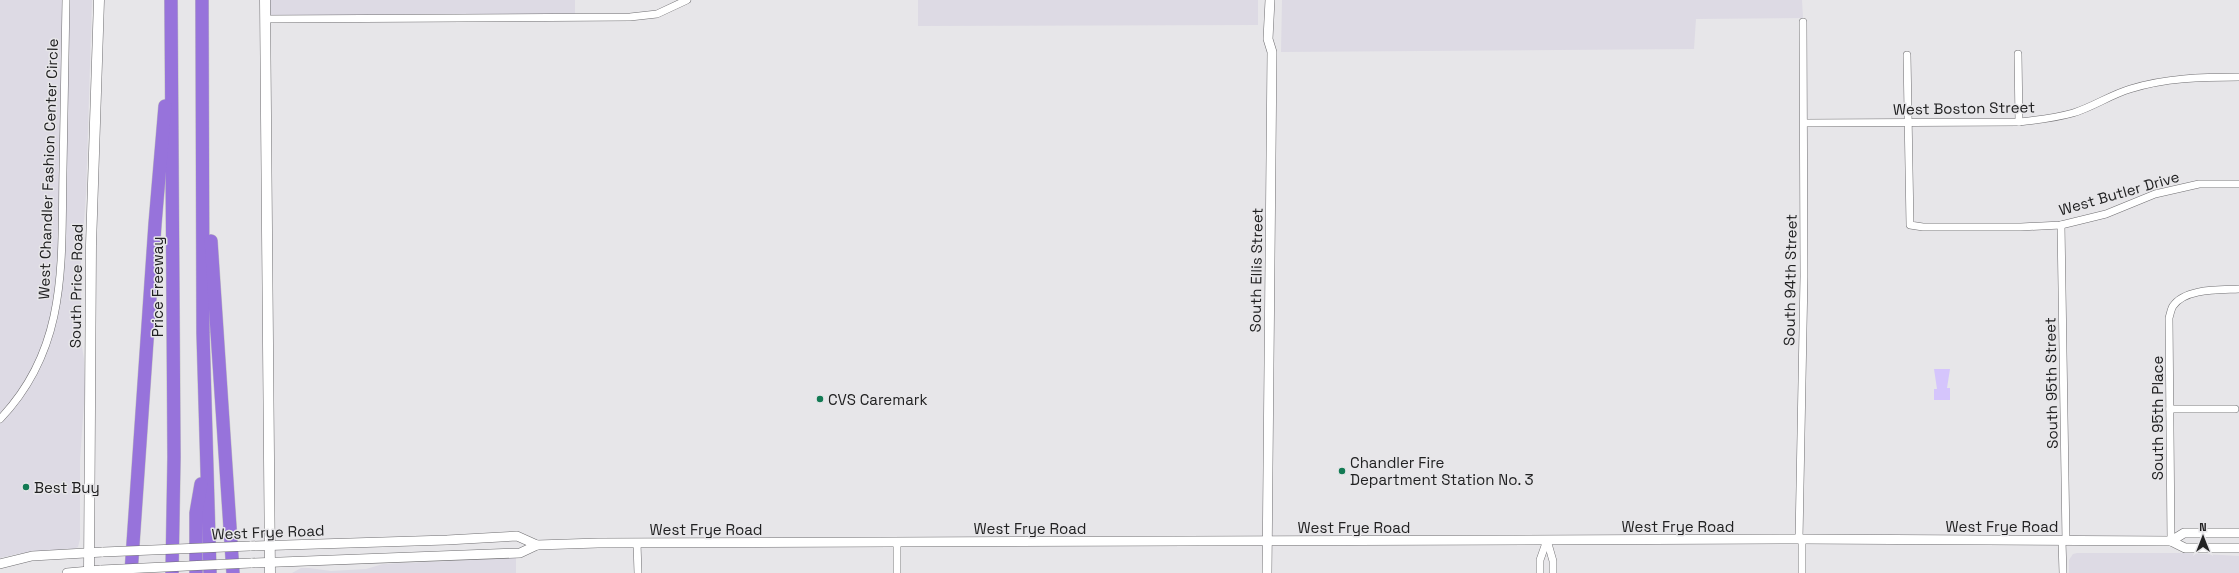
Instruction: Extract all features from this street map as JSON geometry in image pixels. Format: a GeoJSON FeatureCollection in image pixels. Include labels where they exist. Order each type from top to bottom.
{"type":"FeatureCollection","features":[{"type":"Feature","properties":{"kind":"highway","name":"Price Freeway"},"geometry":{"type":"LineString","coordinates":[[171,0],[174,457],[172,573]]}},
{"type":"Feature","properties":{"kind":"highway"},"geometry":{"type":"LineString","coordinates":[[202,0],[202,333],[210,573]]}},
{"type":"Feature","properties":{"kind":"highway"},"geometry":{"type":"LineString","coordinates":[[131,573],[160,151],[172,54]]}},
{"type":"Feature","properties":{"kind":"highway"},"geometry":{"type":"LineString","coordinates":[[203,105],[233,573]]}},
{"type":"Feature","properties":{"kind":"highway"},"geometry":{"type":"LineString","coordinates":[[196,573],[196,513],[205,456]]}},
{"type":"Feature","properties":{"kind":"highway"},"geometry":{"type":"LineString","coordinates":[[203,573],[202,521],[205,456]]}},
{"type":"Feature","properties":{"kind":"highway"},"geometry":{"type":"LineString","coordinates":[[174,457],[181,501],[181,573]]}},
{"type":"Feature","properties":{"kind":"main road","name":"South Price Road"},"geometry":{"type":"LineString","coordinates":[[89,572],[91,245],[98,0]]}},
{"type":"Feature","properties":{"kind":"main road"},"geometry":{"type":"LineString","coordinates":[[265,0],[270,568]]}},
{"type":"Feature","properties":{"kind":"street","name":"West Chandler Fashion Center Circle"},"geometry":{"type":"LineString","coordinates":[[0,419],[15,401],[39,362],[54,321],[60,289],[66,0]]}},
{"type":"Feature","properties":{"kind":"street","name":"South Ellis Street"},"geometry":{"type":"LineString","coordinates":[[1267,573],[1272,52],[1268,39],[1270,0]]}},
{"type":"Feature","properties":{"kind":"street"},"geometry":{"type":"LineString","coordinates":[[265,19],[626,18],[657,14],[685,1]]}},
{"type":"Feature","properties":{"kind":"street","name":"South 94th Street"},"geometry":{"type":"LineString","coordinates":[[1802,573],[1803,22]]}},
{"type":"Feature","properties":{"kind":"street"},"geometry":{"type":"LineString","coordinates":[[2018,54],[2019,122]]}},
{"type":"Feature","properties":{"kind":"street"},"geometry":{"type":"LineString","coordinates":[[1907,55],[1907,122]]}},
{"type":"Feature","properties":{"kind":"street","name":"West Boston Street"},"geometry":{"type":"LineString","coordinates":[[1804,123],[2019,122],[2046,120],[2074,112],[2130,89],[2164,81],[2195,78],[2239,77]]}},
{"type":"Feature","properties":{"kind":"street","name":"West Butler Drive"},"geometry":{"type":"LineString","coordinates":[[1907,122],[1910,225],[1923,227],[2021,227],[2061,225],[2106,214],[2155,194],[2199,184],[2239,184]]}},
{"type":"Feature","properties":{"kind":"street","name":"South 95th Street"},"geometry":{"type":"LineString","coordinates":[[2061,225],[2063,573]]}},
{"type":"Feature","properties":{"kind":"street","name":"South 95th Place"},"geometry":{"type":"LineString","coordinates":[[2171,541],[2169,318],[2173,306],[2182,299],[2199,292],[2239,289]]}},
{"type":"Feature","properties":{"kind":"street"},"geometry":{"type":"LineString","coordinates":[[2170,409],[2235,409]]}},
{"type":"Feature","properties":{"kind":"street","name":"West Frye Road"},"geometry":{"type":"LineString","coordinates":[[2171,541],[2184,533],[2239,533]]}},
{"type":"Feature","properties":{"kind":"street","name":"West Frye Road"},"geometry":{"type":"LineString","coordinates":[[0,564],[32,556],[88,552],[517,536],[537,544],[1801,539],[2171,541],[2185,548],[2239,548]]}},
{"type":"Feature","properties":{"kind":"street"},"geometry":{"type":"LineString","coordinates":[[1540,573],[1540,560],[1547,540]]}},
{"type":"Feature","properties":{"kind":"street"},"geometry":{"type":"LineString","coordinates":[[1547,540],[1553,561],[1553,573]]}},
{"type":"Feature","properties":{"kind":"street"},"geometry":{"type":"LineString","coordinates":[[381,542],[382,558]]}},
{"type":"Feature","properties":{"kind":"street"},"geometry":{"type":"LineString","coordinates":[[897,542],[897,573]]}},
{"type":"Feature","properties":{"kind":"street"},"geometry":{"type":"LineString","coordinates":[[637,543],[638,573]]}},
{"type":"Feature","properties":{"kind":"street","name":"West Frye Road"},"geometry":{"type":"LineString","coordinates":[[67,573],[251,563],[270,568],[382,558],[520,553],[537,544]]}},
{"type":"Feature","properties":{"kind":"shaded area"},"geometry":{"type":"Polygon","coordinates":[[[0,0],[92,0],[86,194],[81,262],[81,341],[84,359],[85,389],[80,460],[80,539],[78,547],[73,549],[17,554],[0,558],[0,0]]]}},
{"type":"Feature","properties":{"kind":"shaded area"},"geometry":{"type":"Polygon","coordinates":[[[265,0],[575,0],[575,18],[265,19],[265,0]]]}},
{"type":"Feature","properties":{"kind":"shaded area"},"geometry":{"type":"Polygon","coordinates":[[[918,0],[1258,0],[1258,25],[918,26],[918,0]]]}},
{"type":"Feature","properties":{"kind":"shaded area"},"geometry":{"type":"Polygon","coordinates":[[[1282,0],[1802,0],[1803,18],[1696,19],[1694,49],[1281,52],[1282,0]]]}},
{"type":"Feature","properties":{"kind":"shaded area"},"geometry":{"type":"Polygon","coordinates":[[[1934,369],[1950,369],[1947,388],[1950,388],[1950,400],[1934,400],[1934,389],[1937,389],[1934,369]]]}},
{"type":"Feature","properties":{"kind":"shaded area"},"geometry":{"type":"Polygon","coordinates":[[[2186,553],[2239,556],[2239,573],[2069,573],[2069,560],[2073,554],[2186,553]]]}},
{"type":"Feature","properties":{"kind":"shaded area"},"geometry":{"type":"Polygon","coordinates":[[[516,558],[516,573],[292,573],[301,568],[331,571],[366,569],[383,564],[516,558]]]}},
{"type":"Feature","properties":{"kind":"place","name":"CVS Caremark"},"geometry":{"type":"Point","coordinates":[820,399]}},
{"type":"Feature","properties":{"kind":"place","name":"Chandler Fire Department Station No. 3"},"geometry":{"type":"Point","coordinates":[1342,471]}},
{"type":"Feature","properties":{"kind":"place","name":"Best Buy"},"geometry":{"type":"Point","coordinates":[26,487]}}]}
